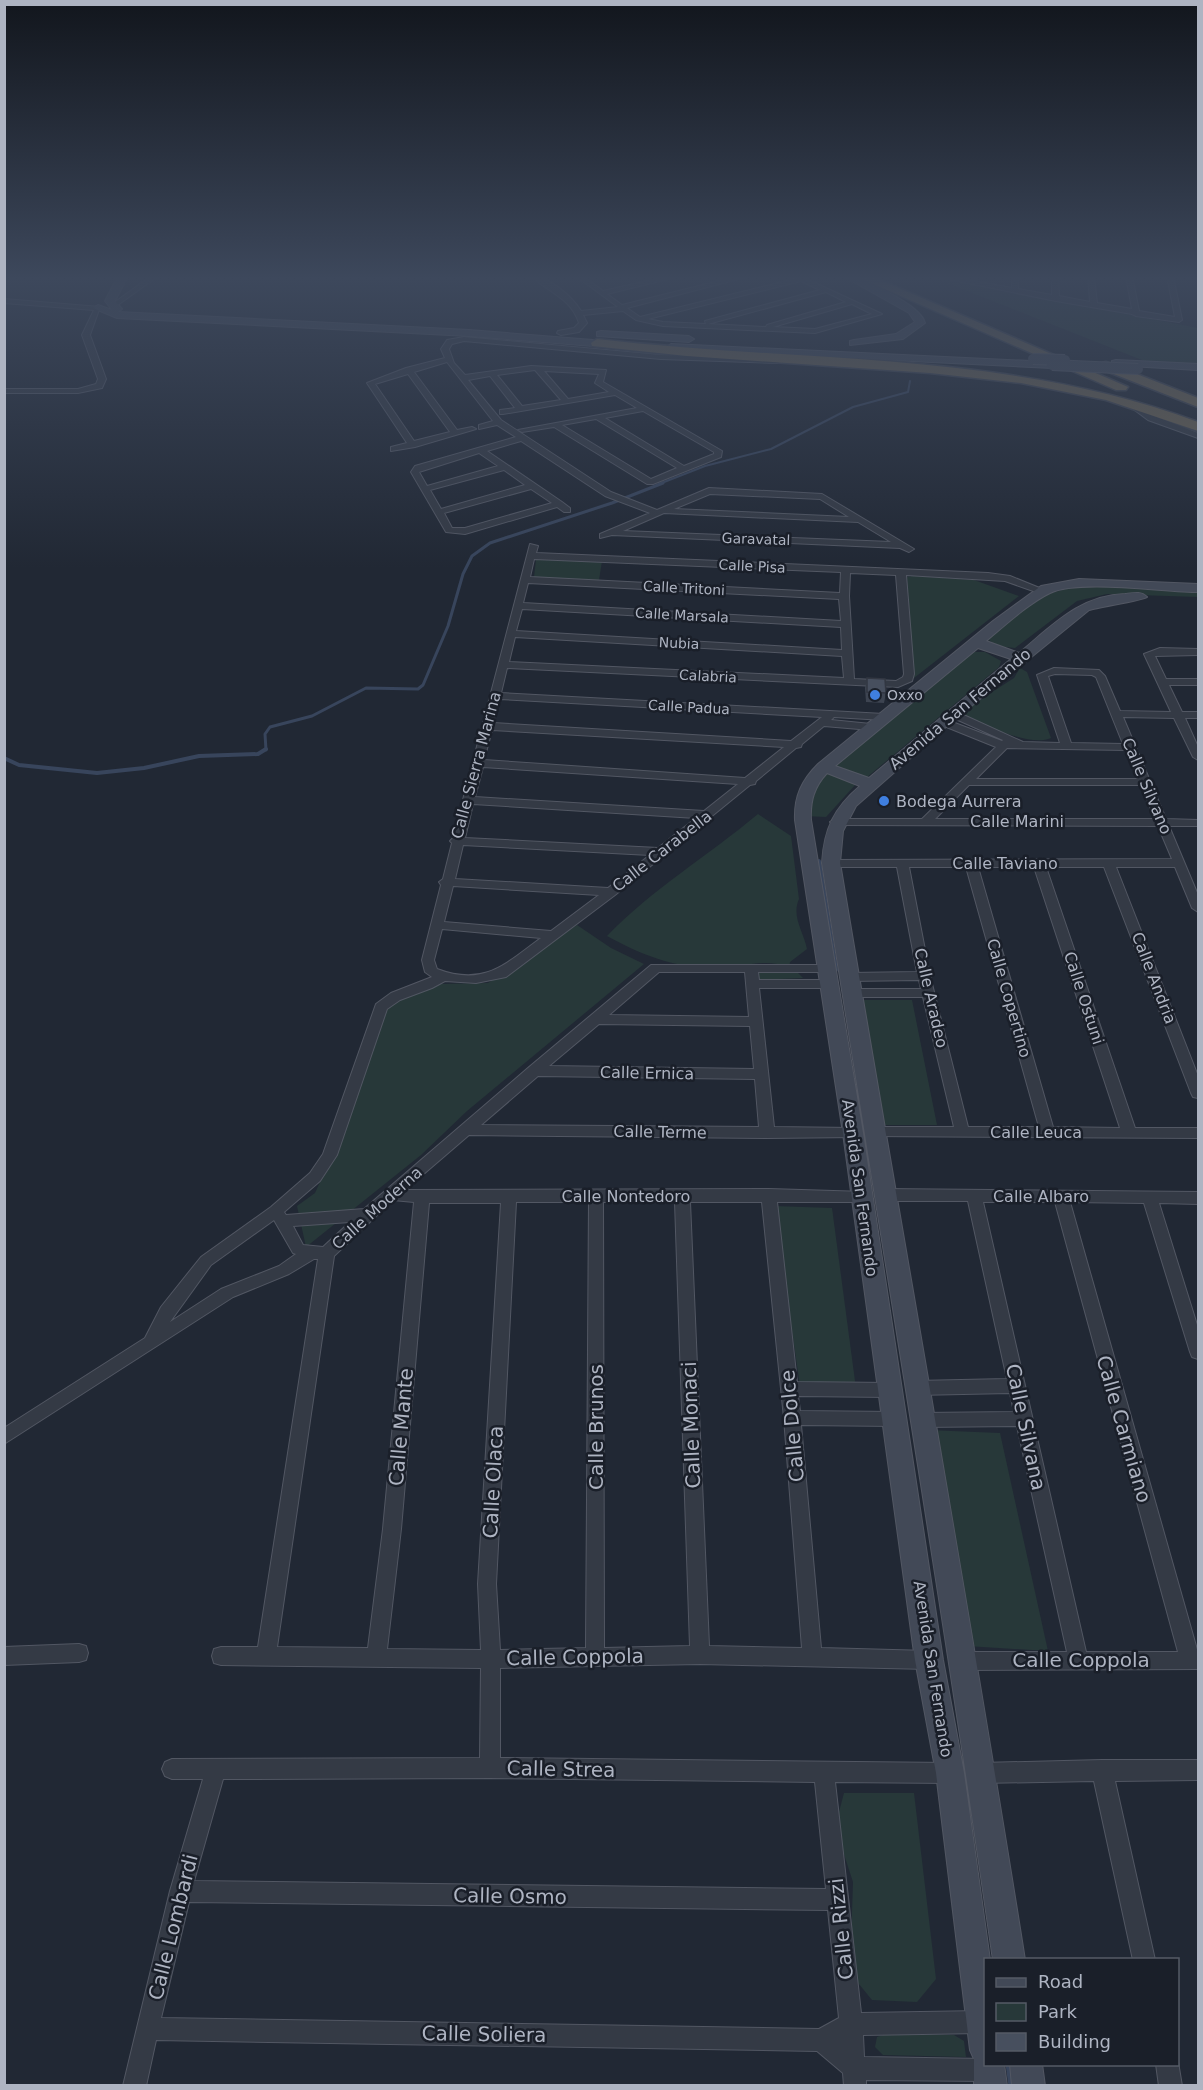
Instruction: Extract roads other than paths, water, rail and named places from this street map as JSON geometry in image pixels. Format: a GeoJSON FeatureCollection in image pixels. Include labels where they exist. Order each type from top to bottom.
{"type":"FeatureCollection","features":[{"type":"Feature","properties":{"kind":"highway"},"geometry":{"type":"LineString","coordinates":[[958,374],[1047,382],[1132,401],[1198,427]]}},
{"type":"Feature","properties":{"kind":"highway"},"geometry":{"type":"LineString","coordinates":[[1091,374],[1198,419]]}},
{"type":"Feature","properties":{"kind":"highway"},"geometry":{"type":"LineString","coordinates":[[1127,374],[1198,403]]}},
{"type":"Feature","properties":{"kind":"main road","name":"Avenida San Fernando"},"geometry":{"type":"LineString","coordinates":[[1009,1958],[964,1660],[879,1164],[864,1132],[840,980],[802,803],[807,786],[824,767],[1038,594],[1079,583],[1198,588]]}},
{"type":"Feature","properties":{"kind":"main road","name":"Avenida San Fernando"},"geometry":{"type":"LineString","coordinates":[[840,980],[831,863],[836,822],[850,803],[948,718],[1084,607],[1100,601],[1136,597],[1198,600]]}},
{"type":"Feature","properties":{"kind":"main road"},"geometry":{"type":"LineString","coordinates":[[976,642],[1021,658]]}},
{"type":"Feature","properties":{"kind":"main road"},"geometry":{"type":"LineString","coordinates":[[824,767],[870,784]]}},
{"type":"Feature","properties":{"kind":"main road","name":"Avenida San Fernando"},"geometry":{"type":"LineString","coordinates":[[864,1132],[857,1164],[861,1196],[929,1660],[950,1773],[984,2042]]}},
{"type":"Feature","properties":{"kind":"main road"},"geometry":{"type":"LineString","coordinates":[[857,1164],[879,1164]]}},
{"type":"Feature","properties":{"kind":"main road"},"geometry":{"type":"LineString","coordinates":[[962,1863],[994,1863]]}},
{"type":"Feature","properties":{"kind":"main road"},"geometry":{"type":"LineString","coordinates":[[1026,2066],[1029,2085]]}},
{"type":"Feature","properties":{"kind":"street"},"geometry":{"type":"LineString","coordinates":[[4,391],[78,391],[99,386],[102,379],[100,374]]}},
{"type":"Feature","properties":{"kind":"street"},"geometry":{"type":"LineString","coordinates":[[397,374],[374,380],[371,386],[412,445]]}},
{"type":"Feature","properties":{"kind":"street"},"geometry":{"type":"LineString","coordinates":[[413,374],[455,433]]}},
{"type":"Feature","properties":{"kind":"street"},"geometry":{"type":"LineString","coordinates":[[461,374],[498,422],[622,501],[663,511],[858,520]]}},
{"type":"Feature","properties":{"kind":"street"},"geometry":{"type":"LineString","coordinates":[[465,381],[511,374]]}},
{"type":"Feature","properties":{"kind":"street"},"geometry":{"type":"LineString","coordinates":[[542,374],[566,401]]}},
{"type":"Feature","properties":{"kind":"street"},"geometry":{"type":"LineString","coordinates":[[556,424],[650,482],[718,455],[718,451],[599,383],[602,374]]}},
{"type":"Feature","properties":{"kind":"street"},"geometry":{"type":"LineString","coordinates":[[958,374],[1025,380],[1083,390],[1134,403],[1151,417],[1198,436]]}},
{"type":"Feature","properties":{"kind":"street"},"geometry":{"type":"LineString","coordinates":[[494,377],[520,409]]}},
{"type":"Feature","properties":{"kind":"street"},"geometry":{"type":"LineString","coordinates":[[503,412],[616,393]]}},
{"type":"Feature","properties":{"kind":"street"},"geometry":{"type":"LineString","coordinates":[[484,452],[563,507],[465,531],[449,530],[416,470],[484,452],[556,424],[643,410]]}},
{"type":"Feature","properties":{"kind":"street"},"geometry":{"type":"LineString","coordinates":[[598,417],[684,468]]}},
{"type":"Feature","properties":{"kind":"street"},"geometry":{"type":"LineString","coordinates":[[482,426],[498,422]]}},
{"type":"Feature","properties":{"kind":"street"},"geometry":{"type":"LineString","coordinates":[[394,450],[472,429]]}},
{"type":"Feature","properties":{"kind":"street"},"geometry":{"type":"LineString","coordinates":[[425,489],[506,467]]}},
{"type":"Feature","properties":{"kind":"street"},"geometry":{"type":"LineString","coordinates":[[438,512],[532,486]]}},
{"type":"Feature","properties":{"kind":"street"},"geometry":{"type":"LineString","coordinates":[[663,511],[709,491],[822,497],[858,520]]}},
{"type":"Feature","properties":{"kind":"street","name":"Garavatal"},"geometry":{"type":"LineString","coordinates":[[663,511],[606,535],[905,547],[858,520]]}},
{"type":"Feature","properties":{"kind":"street","name":"Calle Pisa"},"geometry":{"type":"LineString","coordinates":[[532,551],[973,576],[1038,594]]}},
{"type":"Feature","properties":{"kind":"street","name":"Calle Sierra Marina"},"geometry":{"type":"LineString","coordinates":[[442,976],[431,972],[427,966],[456,841],[532,551]]}},
{"type":"Feature","properties":{"kind":"street"},"geometry":{"type":"LineString","coordinates":[[846,570],[844,596],[849,683]]}},
{"type":"Feature","properties":{"kind":"street","name":"Calabria"},"geometry":{"type":"LineString","coordinates":[[502,665],[894,685],[905,681],[909,674],[901,573]]}},
{"type":"Feature","properties":{"kind":"street","name":"Calle Tritoni"},"geometry":{"type":"LineString","coordinates":[[524,580],[844,596]]}},
{"type":"Feature","properties":{"kind":"street","name":"Calle Marsala"},"geometry":{"type":"LineString","coordinates":[[518,606],[846,624]]}},
{"type":"Feature","properties":{"kind":"street","name":"Nubia"},"geometry":{"type":"LineString","coordinates":[[510,634],[847,653]]}},
{"type":"Feature","properties":{"kind":"street"},"geometry":{"type":"LineString","coordinates":[[1197,751],[1149,654],[1160,651],[1198,651]]}},
{"type":"Feature","properties":{"kind":"street","name":"Calle Silvano"},"geometry":{"type":"LineString","coordinates":[[1067,747],[1042,675],[1047,671],[1090,671],[1100,676],[1118,714],[1198,908]]}},
{"type":"Feature","properties":{"kind":"street"},"geometry":{"type":"LineString","coordinates":[[1162,682],[1198,682]]}},
{"type":"Feature","properties":{"kind":"street","name":"Calle Padua"},"geometry":{"type":"LineString","coordinates":[[494,696],[877,722]]}},
{"type":"Feature","properties":{"kind":"street"},"geometry":{"type":"LineString","coordinates":[[1118,714],[1198,715]]}},
{"type":"Feature","properties":{"kind":"street"},"geometry":{"type":"LineString","coordinates":[[948,718],[1012,738],[1024,746]]}},
{"type":"Feature","properties":{"kind":"street"},"geometry":{"type":"LineString","coordinates":[[948,718],[1002,746],[1131,747]]}},
{"type":"Feature","properties":{"kind":"street"},"geometry":{"type":"LineString","coordinates":[[828,719],[877,722]]}},
{"type":"Feature","properties":{"kind":"street","name":"Calle Carabella"},"geometry":{"type":"LineString","coordinates":[[442,976],[485,978],[501,974],[611,892],[828,719]]}},
{"type":"Feature","properties":{"kind":"street"},"geometry":{"type":"LineString","coordinates":[[486,726],[797,745]]}},
{"type":"Feature","properties":{"kind":"street"},"geometry":{"type":"LineString","coordinates":[[926,821],[1012,738]]}},
{"type":"Feature","properties":{"kind":"street"},"geometry":{"type":"LineString","coordinates":[[477,763],[751,782]]}},
{"type":"Feature","properties":{"kind":"street"},"geometry":{"type":"LineString","coordinates":[[967,782],[1145,782]]}},
{"type":"Feature","properties":{"kind":"street"},"geometry":{"type":"LineString","coordinates":[[468,800],[708,815]]}},
{"type":"Feature","properties":{"kind":"street","name":"Calle Marini"},"geometry":{"type":"LineString","coordinates":[[836,822],[1198,823]]}},
{"type":"Feature","properties":{"kind":"street"},"geometry":{"type":"LineString","coordinates":[[456,841],[661,852]]}},
{"type":"Feature","properties":{"kind":"street","name":"Calle Taviano"},"geometry":{"type":"LineString","coordinates":[[831,863],[1179,863]]}},
{"type":"Feature","properties":{"kind":"street","name":"Calle Aradeo"},"geometry":{"type":"LineString","coordinates":[[902,863],[924,976],[962,1132]]}},
{"type":"Feature","properties":{"kind":"street","name":"Calle Copertino"},"geometry":{"type":"LineString","coordinates":[[971,863],[1047,1132]]}},
{"type":"Feature","properties":{"kind":"street","name":"Calle Ostuni"},"geometry":{"type":"LineString","coordinates":[[1039,863],[1129,1132]]}},
{"type":"Feature","properties":{"kind":"street","name":"Calle Andria"},"geometry":{"type":"LineString","coordinates":[[1109,863],[1198,1093]]}},
{"type":"Feature","properties":{"kind":"street"},"geometry":{"type":"LineString","coordinates":[[446,882],[611,892]]}},
{"type":"Feature","properties":{"kind":"street"},"geometry":{"type":"LineString","coordinates":[[436,926],[552,934]]}},
{"type":"Feature","properties":{"kind":"street","name":"Calle Moderna"},"geometry":{"type":"LineString","coordinates":[[266,1656],[319,1253],[368,1215],[533,1071],[656,968],[751,968]]}},
{"type":"Feature","properties":{"kind":"street"},"geometry":{"type":"LineString","coordinates":[[767,1133],[751,968],[929,993]]}},
{"type":"Feature","properties":{"kind":"street"},"geometry":{"type":"LineString","coordinates":[[148,1345],[167,1312],[206,1260],[279,1216],[315,1177],[330,1155],[381,1007],[393,996],[432,984],[442,976]]}},
{"type":"Feature","properties":{"kind":"street"},"geometry":{"type":"LineString","coordinates":[[753,984],[924,976]]}},
{"type":"Feature","properties":{"kind":"street"},"geometry":{"type":"LineString","coordinates":[[596,1019],[756,1022]]}},
{"type":"Feature","properties":{"kind":"street","name":"Calle Ernica"},"geometry":{"type":"LineString","coordinates":[[533,1071],[761,1074]]}},
{"type":"Feature","properties":{"kind":"street","name":"Calle Terme"},"geometry":{"type":"LineString","coordinates":[[467,1130],[864,1132]]}},
{"type":"Feature","properties":{"kind":"street","name":"Calle Leuca"},"geometry":{"type":"LineString","coordinates":[[864,1132],[1198,1133]]}},
{"type":"Feature","properties":{"kind":"street","name":"Calle Nontedoro"},"geometry":{"type":"LineString","coordinates":[[390,1194],[422,1197],[861,1196]]}},
{"type":"Feature","properties":{"kind":"street","name":"Calle Dolce"},"geometry":{"type":"LineString","coordinates":[[769,1195],[792,1418],[812,1656]]}},
{"type":"Feature","properties":{"kind":"street","name":"Calle Albaro"},"geometry":{"type":"LineString","coordinates":[[884,1195],[1198,1198]]}},
{"type":"Feature","properties":{"kind":"street","name":"Calle Silvana"},"geometry":{"type":"LineString","coordinates":[[974,1195],[1078,1660]]}},
{"type":"Feature","properties":{"kind":"street","name":"Calle Olaca"},"geometry":{"type":"LineString","coordinates":[[490,1768],[491,1659],[487,1584],[509,1196]]}},
{"type":"Feature","properties":{"kind":"street","name":"Calle Brunos"},"geometry":{"type":"LineString","coordinates":[[595,1657],[596,1196]]}},
{"type":"Feature","properties":{"kind":"street","name":"Calle Monaci"},"geometry":{"type":"LineString","coordinates":[[682,1196],[700,1655]]}},
{"type":"Feature","properties":{"kind":"street","name":"Calle Carmiano"},"geometry":{"type":"LineString","coordinates":[[1061,1196],[1194,1661]]}},
{"type":"Feature","properties":{"kind":"street","name":"Calle Mante"},"geometry":{"type":"LineString","coordinates":[[376,1658],[392,1529],[422,1197]]}},
{"type":"Feature","properties":{"kind":"street"},"geometry":{"type":"LineString","coordinates":[[1150,1197],[1198,1352]]}},
{"type":"Feature","properties":{"kind":"street"},"geometry":{"type":"LineString","coordinates":[[279,1216],[368,1215]]}},
{"type":"Feature","properties":{"kind":"street"},"geometry":{"type":"LineString","coordinates":[[279,1216],[298,1249],[319,1253]]}},
{"type":"Feature","properties":{"kind":"street"},"geometry":{"type":"LineString","coordinates":[[4,1437],[227,1293],[319,1253]]}},
{"type":"Feature","properties":{"kind":"street"},"geometry":{"type":"LineString","coordinates":[[916,1388],[1017,1386]]}},
{"type":"Feature","properties":{"kind":"street"},"geometry":{"type":"LineString","coordinates":[[789,1389],[889,1390]]}},
{"type":"Feature","properties":{"kind":"street"},"geometry":{"type":"LineString","coordinates":[[792,1418],[894,1419]]}},
{"type":"Feature","properties":{"kind":"street"},"geometry":{"type":"LineString","coordinates":[[922,1420],[1024,1419]]}},
{"type":"Feature","properties":{"kind":"street"},"geometry":{"type":"LineString","coordinates":[[4,1656],[79,1653]]}},
{"type":"Feature","properties":{"kind":"street","name":"Calle Coppola"},"geometry":{"type":"LineString","coordinates":[[221,1656],[491,1659],[700,1655],[929,1660]]}},
{"type":"Feature","properties":{"kind":"street","name":"Calle Coppola"},"geometry":{"type":"LineString","coordinates":[[964,1660],[1194,1661]]}},
{"type":"Feature","properties":{"kind":"street","name":"Calle Strea"},"geometry":{"type":"LineString","coordinates":[[172,1769],[490,1768],[950,1773]]}},
{"type":"Feature","properties":{"kind":"street","name":"Calle Lombardi"},"geometry":{"type":"LineString","coordinates":[[134,2085],[181,1891],[216,1770]]}},
{"type":"Feature","properties":{"kind":"street"},"geometry":{"type":"LineString","coordinates":[[1102,1770],[1144,1958]]}},
{"type":"Feature","properties":{"kind":"street"},"geometry":{"type":"LineString","coordinates":[[981,1773],[1198,1770]]}},
{"type":"Feature","properties":{"kind":"street","name":"Calle Rizzi"},"geometry":{"type":"LineString","coordinates":[[824,1773],[851,2024],[854,2077]]}},
{"type":"Feature","properties":{"kind":"street","name":"Calle Osmo"},"geometry":{"type":"LineString","coordinates":[[181,1891],[838,1900]]}},
{"type":"Feature","properties":{"kind":"street","name":"Calle Soliera"},"geometry":{"type":"LineString","coordinates":[[147,2029],[821,2040],[851,2024],[981,2022]]}},
{"type":"Feature","properties":{"kind":"street"},"geometry":{"type":"LineString","coordinates":[[821,2040],[854,2077],[988,2068]]}},
{"type":"Feature","properties":{"kind":"street"},"geometry":{"type":"LineString","coordinates":[[1167,2066],[1171,2085]]}},
{"type":"Feature","properties":{"kind":"waterway"},"geometry":{"type":"LineString","coordinates":[[659,484],[705,466],[771,449],[853,407],[908,392],[910,381]]}},
{"type":"Feature","properties":{"kind":"waterway"},"geometry":{"type":"LineString","coordinates":[[266,749],[265,734],[270,727],[312,716],[366,688],[418,689],[423,685],[448,626],[463,574],[472,556],[490,543],[612,503],[663,483]]}},
{"type":"Feature","properties":{"kind":"waterway"},"geometry":{"type":"LineString","coordinates":[[4,758],[19,765],[97,773],[144,768],[199,756],[258,754],[266,749]]}},
{"type":"Feature","properties":{"kind":"waterway"},"geometry":{"type":"LineString","coordinates":[[819,861],[836,970]]}},
{"type":"Feature","properties":{"kind":"waterway"},"geometry":{"type":"LineString","coordinates":[[1008,2066],[1011,2086]]}},
{"type":"Feature","properties":{"kind":"place","name":"Oxxo"},"geometry":{"type":"Point","coordinates":[875,695]}},
{"type":"Feature","properties":{"kind":"place","name":"Bodega Aurrera"},"geometry":{"type":"Point","coordinates":[884,801]}}]}
